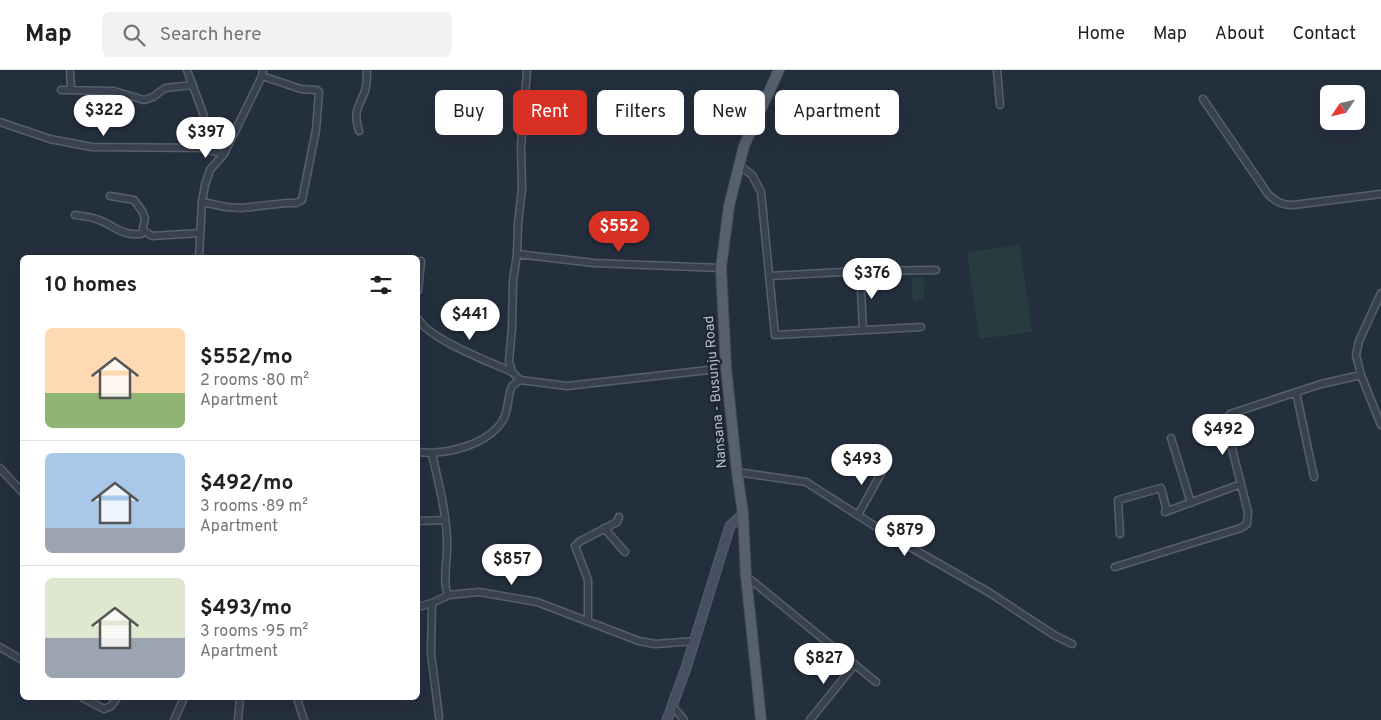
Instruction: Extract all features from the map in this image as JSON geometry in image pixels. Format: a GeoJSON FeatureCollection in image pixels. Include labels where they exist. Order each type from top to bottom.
{"type":"FeatureCollection","features":[{"type":"Feature","properties":{"kind":"main road","name":"Nansana - Busunju Road"},"geometry":{"type":"LineString","coordinates":[[761,720],[746,576],[743,514],[726,368],[721,268],[729,206],[744,146],[779,70]]}},
{"type":"Feature","properties":{"kind":"street"},"geometry":{"type":"LineString","coordinates":[[70,70],[71,89]]}},
{"type":"Feature","properties":{"kind":"street"},"geometry":{"type":"LineString","coordinates":[[187,70],[203,113],[204,139],[207,148]]}},
{"type":"Feature","properties":{"kind":"street"},"geometry":{"type":"LineString","coordinates":[[358,131],[355,119],[356,111],[365,89],[367,70]]}},
{"type":"Feature","properties":{"kind":"street"},"geometry":{"type":"LineString","coordinates":[[512,372],[509,361],[513,281],[522,188],[521,147],[527,70]]}},
{"type":"Feature","properties":{"kind":"street"},"geometry":{"type":"LineString","coordinates":[[997,70],[1000,105]]}},
{"type":"Feature","properties":{"kind":"street"},"geometry":{"type":"LineString","coordinates":[[199,255],[202,202],[210,170],[224,154],[263,73],[301,89],[317,90],[319,92],[316,130],[302,200],[296,203],[241,208],[202,202]]}},
{"type":"Feature","properties":{"kind":"street"},"geometry":{"type":"LineString","coordinates":[[61,90],[114,91],[144,100],[154,97],[165,88],[193,85]]}},
{"type":"Feature","properties":{"kind":"street"},"geometry":{"type":"LineString","coordinates":[[1203,99],[1268,194],[1275,201],[1284,205],[1294,205],[1381,194]]}},
{"type":"Feature","properties":{"kind":"street"},"geometry":{"type":"LineString","coordinates":[[0,122],[50,139],[92,147],[207,148],[208,150],[224,154]]}},
{"type":"Feature","properties":{"kind":"street"},"geometry":{"type":"LineString","coordinates":[[739,165],[752,175],[761,192],[775,335],[920,327]]}},
{"type":"Feature","properties":{"kind":"street"},"geometry":{"type":"LineString","coordinates":[[110,196],[134,200],[142,210],[145,218],[144,231]]}},
{"type":"Feature","properties":{"kind":"street"},"geometry":{"type":"LineString","coordinates":[[75,214],[101,220],[111,228],[132,235],[141,234],[144,231]]}},
{"type":"Feature","properties":{"kind":"street"},"geometry":{"type":"LineString","coordinates":[[144,231],[152,236],[200,233]]}},
{"type":"Feature","properties":{"kind":"street"},"geometry":{"type":"LineString","coordinates":[[517,254],[594,263],[721,268]]}},
{"type":"Feature","properties":{"kind":"street"},"geometry":{"type":"LineString","coordinates":[[420,271],[421,261]]}},
{"type":"Feature","properties":{"kind":"street"},"geometry":{"type":"LineString","coordinates":[[770,276],[860,271],[936,270]]}},
{"type":"Feature","properties":{"kind":"street"},"geometry":{"type":"LineString","coordinates":[[860,271],[863,330]]}},
{"type":"Feature","properties":{"kind":"street"},"geometry":{"type":"LineString","coordinates":[[1381,294],[1359,341],[1356,355],[1361,375],[1381,425]]}},
{"type":"Feature","properties":{"kind":"street"},"geometry":{"type":"LineString","coordinates":[[420,322],[424,327],[474,356],[512,372],[520,380],[567,386],[726,368]]}},
{"type":"Feature","properties":{"kind":"street"},"geometry":{"type":"LineString","coordinates":[[1115,567],[1241,528],[1247,524],[1248,512],[1225,421],[1226,417],[1234,411],[1361,375]]}},
{"type":"Feature","properties":{"kind":"street"},"geometry":{"type":"LineString","coordinates":[[420,452],[432,454],[463,448],[493,431],[503,420],[512,386],[520,380]]}},
{"type":"Feature","properties":{"kind":"street"},"geometry":{"type":"LineString","coordinates":[[1296,392],[1314,477]]}},
{"type":"Feature","properties":{"kind":"street"},"geometry":{"type":"LineString","coordinates":[[1172,438],[1191,502]]}},
{"type":"Feature","properties":{"kind":"street"},"geometry":{"type":"LineString","coordinates":[[432,454],[445,520],[447,547],[445,588],[449,595]]}},
{"type":"Feature","properties":{"kind":"street"},"geometry":{"type":"LineString","coordinates":[[858,516],[884,466]]}},
{"type":"Feature","properties":{"kind":"street"},"geometry":{"type":"LineString","coordinates":[[0,468],[20,490]]}},
{"type":"Feature","properties":{"kind":"street"},"geometry":{"type":"LineString","coordinates":[[737,472],[806,482],[884,532],[990,593],[1054,635],[1072,644]]}},
{"type":"Feature","properties":{"kind":"street"},"geometry":{"type":"LineString","coordinates":[[1120,534],[1118,500],[1161,488],[1165,512],[1241,484]]}},
{"type":"Feature","properties":{"kind":"street"},"geometry":{"type":"LineString","coordinates":[[667,720],[673,707],[730,526],[743,514]]}},
{"type":"Feature","properties":{"kind":"street"},"geometry":{"type":"LineString","coordinates":[[588,620],[588,580],[575,546],[617,522],[619,517]]}},
{"type":"Feature","properties":{"kind":"street"},"geometry":{"type":"LineString","coordinates":[[420,520],[445,520]]}},
{"type":"Feature","properties":{"kind":"street"},"geometry":{"type":"LineString","coordinates":[[604,528],[625,552]]}},
{"type":"Feature","properties":{"kind":"street"},"geometry":{"type":"LineString","coordinates":[[746,576],[876,682]]}},
{"type":"Feature","properties":{"kind":"street"},"geometry":{"type":"LineString","coordinates":[[420,606],[449,595],[480,592],[537,602],[639,641],[656,644],[694,640]]}},
{"type":"Feature","properties":{"kind":"street"},"geometry":{"type":"LineString","coordinates":[[432,603],[431,653],[439,717]]}},
{"type":"Feature","properties":{"kind":"street"},"geometry":{"type":"LineString","coordinates":[[0,647],[20,659]]}},
{"type":"Feature","properties":{"kind":"street"},"geometry":{"type":"LineString","coordinates":[[810,720],[855,664]]}},
{"type":"Feature","properties":{"kind":"street"},"geometry":{"type":"LineString","coordinates":[[87,700],[104,708],[111,706],[116,700]]}},
{"type":"Feature","properties":{"kind":"street"},"geometry":{"type":"LineString","coordinates":[[174,720],[183,700]]}},
{"type":"Feature","properties":{"kind":"street"},"geometry":{"type":"LineString","coordinates":[[238,720],[240,700]]}},
{"type":"Feature","properties":{"kind":"street"},"geometry":{"type":"LineString","coordinates":[[298,700],[304,720]]}},
{"type":"Feature","properties":{"kind":"street"},"geometry":{"type":"LineString","coordinates":[[673,707],[684,720]]}},
{"type":"Feature","properties":{"kind":"green space"},"geometry":{"type":"Polygon","coordinates":[[[1020,245],[1032,332],[979,339],[967,252],[1020,245]]]}},
{"type":"Feature","properties":{"kind":"green space"},"geometry":{"type":"Polygon","coordinates":[[[923,277],[925,300],[913,301],[911,278],[923,277]]]}}]}
